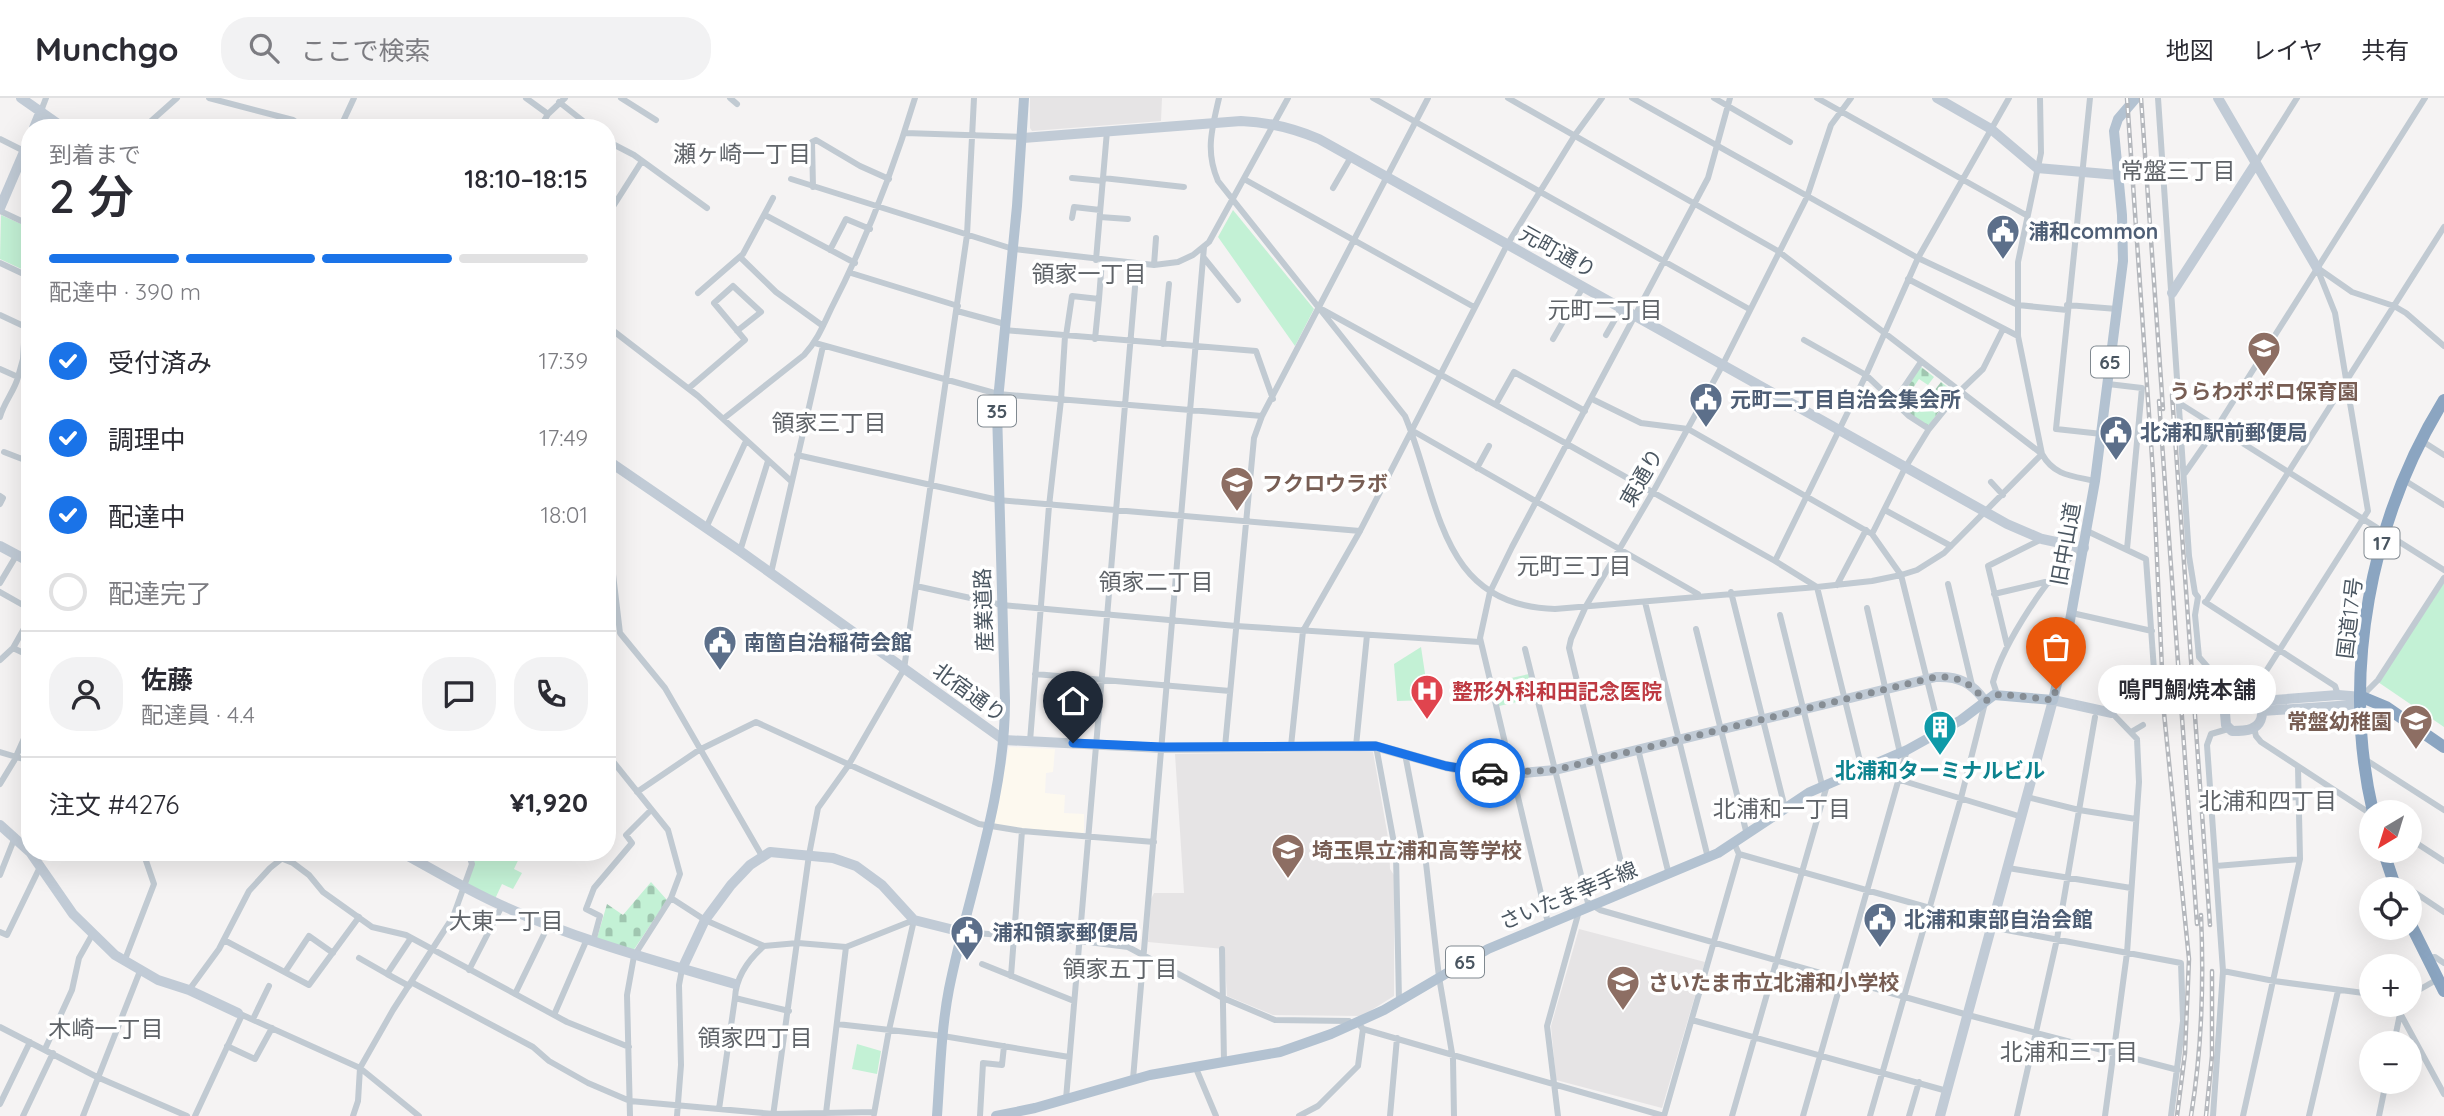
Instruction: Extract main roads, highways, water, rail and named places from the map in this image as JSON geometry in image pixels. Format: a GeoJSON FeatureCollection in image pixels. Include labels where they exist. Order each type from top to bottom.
{"type":"FeatureCollection","features":[{"type":"Feature","properties":{"kind":"highway","name":"国道17号"},"geometry":{"type":"LineString","coordinates":[[2370,800],[2362,697],[2365,619],[2385,532],[2403,479],[2420,440],[2443,402]]}},
{"type":"Feature","properties":{"kind":"highway"},"geometry":{"type":"LineString","coordinates":[[2362,697],[2386,707],[2444,747]]}},
{"type":"Feature","properties":{"kind":"highway"},"geometry":{"type":"LineString","coordinates":[[2418,940],[2441,985]]}},
{"type":"Feature","properties":{"kind":"main road","name":"産業道路"},"geometry":{"type":"LineString","coordinates":[[937,1116],[949,990],[988,826],[1004,740],[998,394],[1023,138],[1024,98]]}},
{"type":"Feature","properties":{"kind":"main road","name":"旧中山道"},"geometry":{"type":"LineString","coordinates":[[1997,694],[2053,700],[2087,531],[2117,309],[2123,253],[2114,131],[2118,119],[2136,98]]}},
{"type":"Feature","properties":{"kind":"main road","name":"さいたま幸手線"},"geometry":{"type":"LineString","coordinates":[[996,1116],[1032,1112],[1066,1098],[1133,1079],[1296,1047],[1357,1025],[1488,949],[1708,858],[1825,784],[1904,752],[1967,716],[1997,694]]}},
{"type":"Feature","properties":{"kind":"railway"},"geometry":{"type":"LineString","coordinates":[[2127,98],[2153,472],[2164,713],[2189,959],[2185,1053],[2177,1116]]}},
{"type":"Feature","properties":{"kind":"railway"},"geometry":{"type":"LineString","coordinates":[[2141,98],[2163,409]]}},
{"type":"Feature","properties":{"kind":"railway"},"geometry":{"type":"LineString","coordinates":[[2172,395],[2210,925]]}},
{"type":"Feature","properties":{"kind":"railway"},"geometry":{"type":"LineString","coordinates":[[2159,401],[2197,924]]}},
{"type":"Feature","properties":{"kind":"railway"},"geometry":{"type":"LineString","coordinates":[[2191,1116],[2201,1016],[2201,915]]}},
{"type":"Feature","properties":{"kind":"railway"},"geometry":{"type":"LineString","coordinates":[[2206,1116],[2212,1056],[2212,971]]}},
{"type":"Feature","properties":{"kind":"place","name":"浦和common"},"geometry":{"type":"Point","coordinates":[2003,261]}},
{"type":"Feature","properties":{"kind":"place","name":"うらわポポロ保育園"},"geometry":{"type":"Point","coordinates":[2264,378]}},
{"type":"Feature","properties":{"kind":"place","name":"元町二丁目自治会集会所"},"geometry":{"type":"Point","coordinates":[1706,429]}},
{"type":"Feature","properties":{"kind":"place","name":"北浦和駅前郵便局"},"geometry":{"type":"Point","coordinates":[2116,462]}},
{"type":"Feature","properties":{"kind":"place","name":"フクロウラボ"},"geometry":{"type":"Point","coordinates":[1237,513]}},
{"type":"Feature","properties":{"kind":"place","name":"南箇自治稲荷会館"},"geometry":{"type":"Point","coordinates":[720,672]}},
{"type":"Feature","properties":{"kind":"place","name":"鳴門鯛焼本舗"},"geometry":{"type":"Point","coordinates":[2056,689]}},
{"type":"Feature","properties":{"kind":"place","name":"整形外科和田記念医院"},"geometry":{"type":"Point","coordinates":[1427,721]}},
{"type":"Feature","properties":{"kind":"place","name":"常盤幼稚園"},"geometry":{"type":"Point","coordinates":[2416,751]}},
{"type":"Feature","properties":{"kind":"place","name":"北浦和ターミナルビル"},"geometry":{"type":"Point","coordinates":[1940,757]}},
{"type":"Feature","properties":{"kind":"place","name":"埼玉県立浦和高等学校"},"geometry":{"type":"Point","coordinates":[1288,880]}},
{"type":"Feature","properties":{"kind":"place","name":"北浦和東部自治会館"},"geometry":{"type":"Point","coordinates":[1880,949]}},
{"type":"Feature","properties":{"kind":"place","name":"浦和領家郵便局"},"geometry":{"type":"Point","coordinates":[967,962]}},
{"type":"Feature","properties":{"kind":"place","name":"さいたま市立北浦和小学校"},"geometry":{"type":"Point","coordinates":[1623,1012]}},
{"type":"Feature","properties":{"kind":"district","name":"瀬ヶ崎一丁目"},"geometry":{"type":"Point","coordinates":[742,153]}},
{"type":"Feature","properties":{"kind":"district","name":"常盤三丁目"},"geometry":{"type":"Point","coordinates":[2178,170]}},
{"type":"Feature","properties":{"kind":"district","name":"領家一丁目"},"geometry":{"type":"Point","coordinates":[1089,273]}},
{"type":"Feature","properties":{"kind":"district","name":"元町二丁目"},"geometry":{"type":"Point","coordinates":[1605,309]}},
{"type":"Feature","properties":{"kind":"district","name":"領家三丁目"},"geometry":{"type":"Point","coordinates":[829,422]}},
{"type":"Feature","properties":{"kind":"district","name":"元町三丁目"},"geometry":{"type":"Point","coordinates":[1574,565]}},
{"type":"Feature","properties":{"kind":"district","name":"領家二丁目"},"geometry":{"type":"Point","coordinates":[1156,581]}},
{"type":"Feature","properties":{"kind":"district","name":"北浦和四丁目"},"geometry":{"type":"Point","coordinates":[2268,800]}},
{"type":"Feature","properties":{"kind":"district","name":"北浦和一丁目"},"geometry":{"type":"Point","coordinates":[1782,808]}},
{"type":"Feature","properties":{"kind":"district","name":"大東一丁目"},"geometry":{"type":"Point","coordinates":[506,920]}},
{"type":"Feature","properties":{"kind":"district","name":"領家五丁目"},"geometry":{"type":"Point","coordinates":[1120,968]}},
{"type":"Feature","properties":{"kind":"district","name":"木崎一丁目"},"geometry":{"type":"Point","coordinates":[106,1028]}},
{"type":"Feature","properties":{"kind":"district","name":"領家四丁目"},"geometry":{"type":"Point","coordinates":[755,1037]}},
{"type":"Feature","properties":{"kind":"district","name":"北浦和三丁目"},"geometry":{"type":"Point","coordinates":[2069,1051]}}]}
